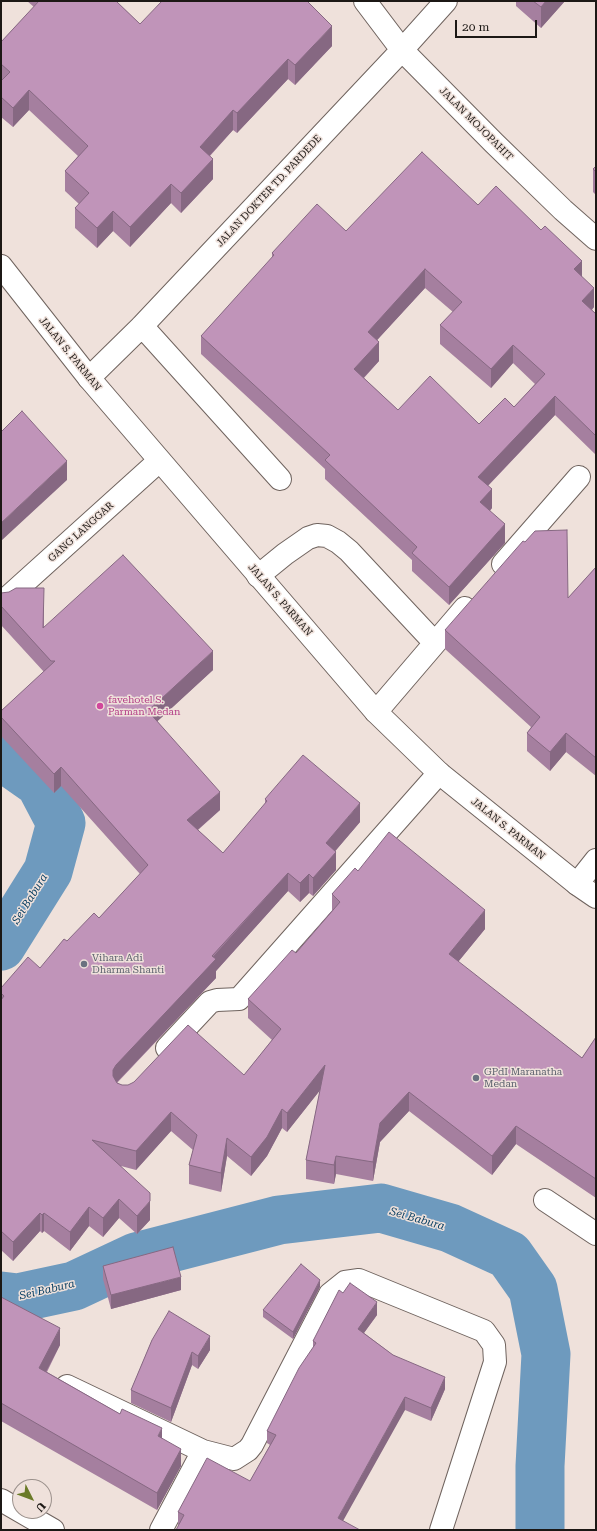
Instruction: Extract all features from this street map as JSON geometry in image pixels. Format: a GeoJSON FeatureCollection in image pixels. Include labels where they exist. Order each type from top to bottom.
{"type":"FeatureCollection","features":[{"type":"Feature","properties":{"kind":"street","name":"JALAN MOJOPAHIT"},"geometry":{"type":"LineString","coordinates":[[365,1],[402,50],[494,143],[563,210],[596,239]]}},
{"type":"Feature","properties":{"kind":"street","name":"JALAN DOKTER TD. PARDEDE"},"geometry":{"type":"LineString","coordinates":[[88,378],[142,326],[402,50],[446,1]]}},
{"type":"Feature","properties":{"kind":"street","name":"JALAN S. PARMAN"},"geometry":{"type":"LineString","coordinates":[[1,266],[88,378],[376,712],[439,773],[577,884],[596,897]]}},
{"type":"Feature","properties":{"kind":"street"},"geometry":{"type":"LineString","coordinates":[[142,326],[280,479]]}},
{"type":"Feature","properties":{"kind":"street","name":"GANG LANGGAR"},"geometry":{"type":"LineString","coordinates":[[1,600],[6,599],[159,461]]}},
{"type":"Feature","properties":{"kind":"street"},"geometry":{"type":"LineString","coordinates":[[491,577],[579,477]]}},
{"type":"Feature","properties":{"kind":"street"},"geometry":{"type":"LineString","coordinates":[[258,576],[308,538],[317,535],[327,536],[338,542],[348,551],[434,642]]}},
{"type":"Feature","properties":{"kind":"street"},"geometry":{"type":"LineString","coordinates":[[376,712],[434,642],[476,595]]}},
{"type":"Feature","properties":{"kind":"street"},"geometry":{"type":"LineString","coordinates":[[151,1064],[210,1002],[217,1000],[239,999],[439,773]]}},
{"type":"Feature","properties":{"kind":"street"},"geometry":{"type":"LineString","coordinates":[[577,884],[596,860]]}},
{"type":"Feature","properties":{"kind":"street"},"geometry":{"type":"LineString","coordinates":[[545,1200],[596,1234]]}},
{"type":"Feature","properties":{"kind":"street"},"geometry":{"type":"LineString","coordinates":[[58,1382],[203,1451],[234,1459],[248,1450],[254,1442],[330,1294],[345,1282],[359,1280],[484,1331],[494,1345],[495,1362],[441,1530]]}},
{"type":"Feature","properties":{"kind":"street"},"geometry":{"type":"LineString","coordinates":[[161,1530],[203,1451]]}},
{"type":"Feature","properties":{"kind":"street"},"geometry":{"type":"LineString","coordinates":[[1,1500],[53,1530]]}},
{"type":"Feature","properties":{"kind":"building"},"geometry":{"type":"Polygon","coordinates":[[[39,1],[116,1],[140,24],[162,1],[307,1],[332,26],[295,65],[288,59],[237,113],[233,110],[200,147],[213,159],[181,193],[171,184],[130,227],[113,211],[97,228],[75,208],[89,193],[65,171],[88,146],[29,90],[13,108],[1,97],[1,81],[10,72],[1,64],[1,42],[39,1]]]}},
{"type":"Feature","properties":{"kind":"building"},"geometry":{"type":"Polygon","coordinates":[[[533,1],[546,1],[541,7],[533,1]]]}},
{"type":"Feature","properties":{"kind":"building"},"geometry":{"type":"Polygon","coordinates":[[[422,152],[478,205],[496,186],[541,230],[545,226],[582,261],[574,269],[594,288],[582,301],[596,314],[596,436],[555,396],[478,477],[492,489],[480,502],[505,524],[449,587],[412,553],[417,547],[325,460],[330,455],[201,336],[274,255],[272,253],[317,204],[346,231],[422,152]],[[425,269],[368,332],[379,342],[354,369],[398,410],[430,376],[479,424],[505,398],[514,407],[545,374],[513,345],[491,369],[440,325],[462,302],[425,269]]]}},
{"type":"Feature","properties":{"kind":"building"},"geometry":{"type":"Polygon","coordinates":[[[22,411],[67,461],[1,523],[1,432],[22,411]]]}},
{"type":"Feature","properties":{"kind":"building"},"geometry":{"type":"Polygon","coordinates":[[[567,530],[568,598],[596,567],[596,758],[566,733],[550,752],[527,733],[540,717],[445,630],[523,541],[525,542],[535,531],[567,530]]]}},
{"type":"Feature","properties":{"kind":"building"},"geometry":{"type":"Polygon","coordinates":[[[123,555],[213,651],[148,711],[220,792],[187,820],[223,853],[267,801],[265,799],[303,755],[360,803],[326,843],[336,852],[313,878],[309,874],[300,883],[288,873],[212,956],[216,959],[116,1065],[113,1070],[113,1076],[117,1083],[128,1085],[134,1082],[188,1025],[244,1075],[281,1029],[248,999],[292,950],[296,953],[340,902],[332,894],[355,868],[358,871],[389,832],[485,910],[449,954],[582,1058],[596,1037],[596,1179],[516,1126],[492,1156],[409,1092],[380,1123],[373,1162],[336,1156],[334,1165],[306,1160],[325,1065],[287,1113],[282,1109],[267,1137],[251,1157],[227,1138],[221,1173],[189,1165],[197,1135],[171,1112],[136,1151],[92,1140],[150,1193],[150,1201],[137,1216],[119,1199],[103,1218],[89,1207],[70,1232],[44,1213],[42,1215],[40,1213],[13,1242],[1,1231],[1,1000],[4,996],[1,993],[1,988],[28,957],[40,968],[64,939],[67,941],[94,913],[99,918],[148,865],[61,767],[54,774],[1,717],[1,711],[55,661],[51,661],[1,606],[1,593],[9,592],[16,588],[44,588],[43,628],[123,555]]]}},
{"type":"Feature","properties":{"kind":"building"},"geometry":{"type":"Polygon","coordinates":[[[173,1247],[181,1277],[111,1295],[103,1266],[173,1247]]]}},
{"type":"Feature","properties":{"kind":"building"},"geometry":{"type":"Polygon","coordinates":[[[301,1264],[320,1280],[293,1332],[263,1310],[301,1264]]]}},
{"type":"Feature","properties":{"kind":"building"},"geometry":{"type":"Polygon","coordinates":[[[350,1283],[377,1302],[358,1329],[393,1355],[445,1377],[431,1408],[405,1397],[338,1518],[360,1530],[176,1530],[184,1515],[178,1512],[207,1458],[250,1481],[276,1435],[267,1431],[299,1368],[316,1343],[313,1341],[339,1290],[343,1293],[350,1283]]]}},
{"type":"Feature","properties":{"kind":"building"},"geometry":{"type":"Polygon","coordinates":[[[1,1297],[60,1328],[39,1368],[120,1414],[122,1409],[162,1428],[158,1436],[181,1449],[157,1493],[1,1403],[1,1297]]]}},
{"type":"Feature","properties":{"kind":"building"},"geometry":{"type":"Polygon","coordinates":[[[169,1311],[210,1336],[198,1356],[192,1352],[171,1408],[131,1390],[152,1340],[169,1311]]]}},
{"type":"Feature","properties":{"kind":"waterway","name":"Sei Babura"},"geometry":{"type":"LineString","coordinates":[[1,756],[40,783],[61,823],[48,871],[1,946]]}},
{"type":"Feature","properties":{"kind":"waterway","name":"Sei Babura"},"geometry":{"type":"LineString","coordinates":[[1,1296],[18,1298],[74,1286],[136,1257],[279,1220],[381,1208],[450,1228],[509,1255],[533,1289],[546,1354],[540,1466],[540,1530]]}},
{"type":"Feature","properties":{"kind":"place","name":"favehotel S. Parman Medan"},"geometry":{"type":"Point","coordinates":[100,706]}},
{"type":"Feature","properties":{"kind":"place","name":"Vihara Adi Dharma Shanti"},"geometry":{"type":"Point","coordinates":[84,964]}},
{"type":"Feature","properties":{"kind":"place","name":"GPdI Maranatha Medan"},"geometry":{"type":"Point","coordinates":[476,1078]}}]}
